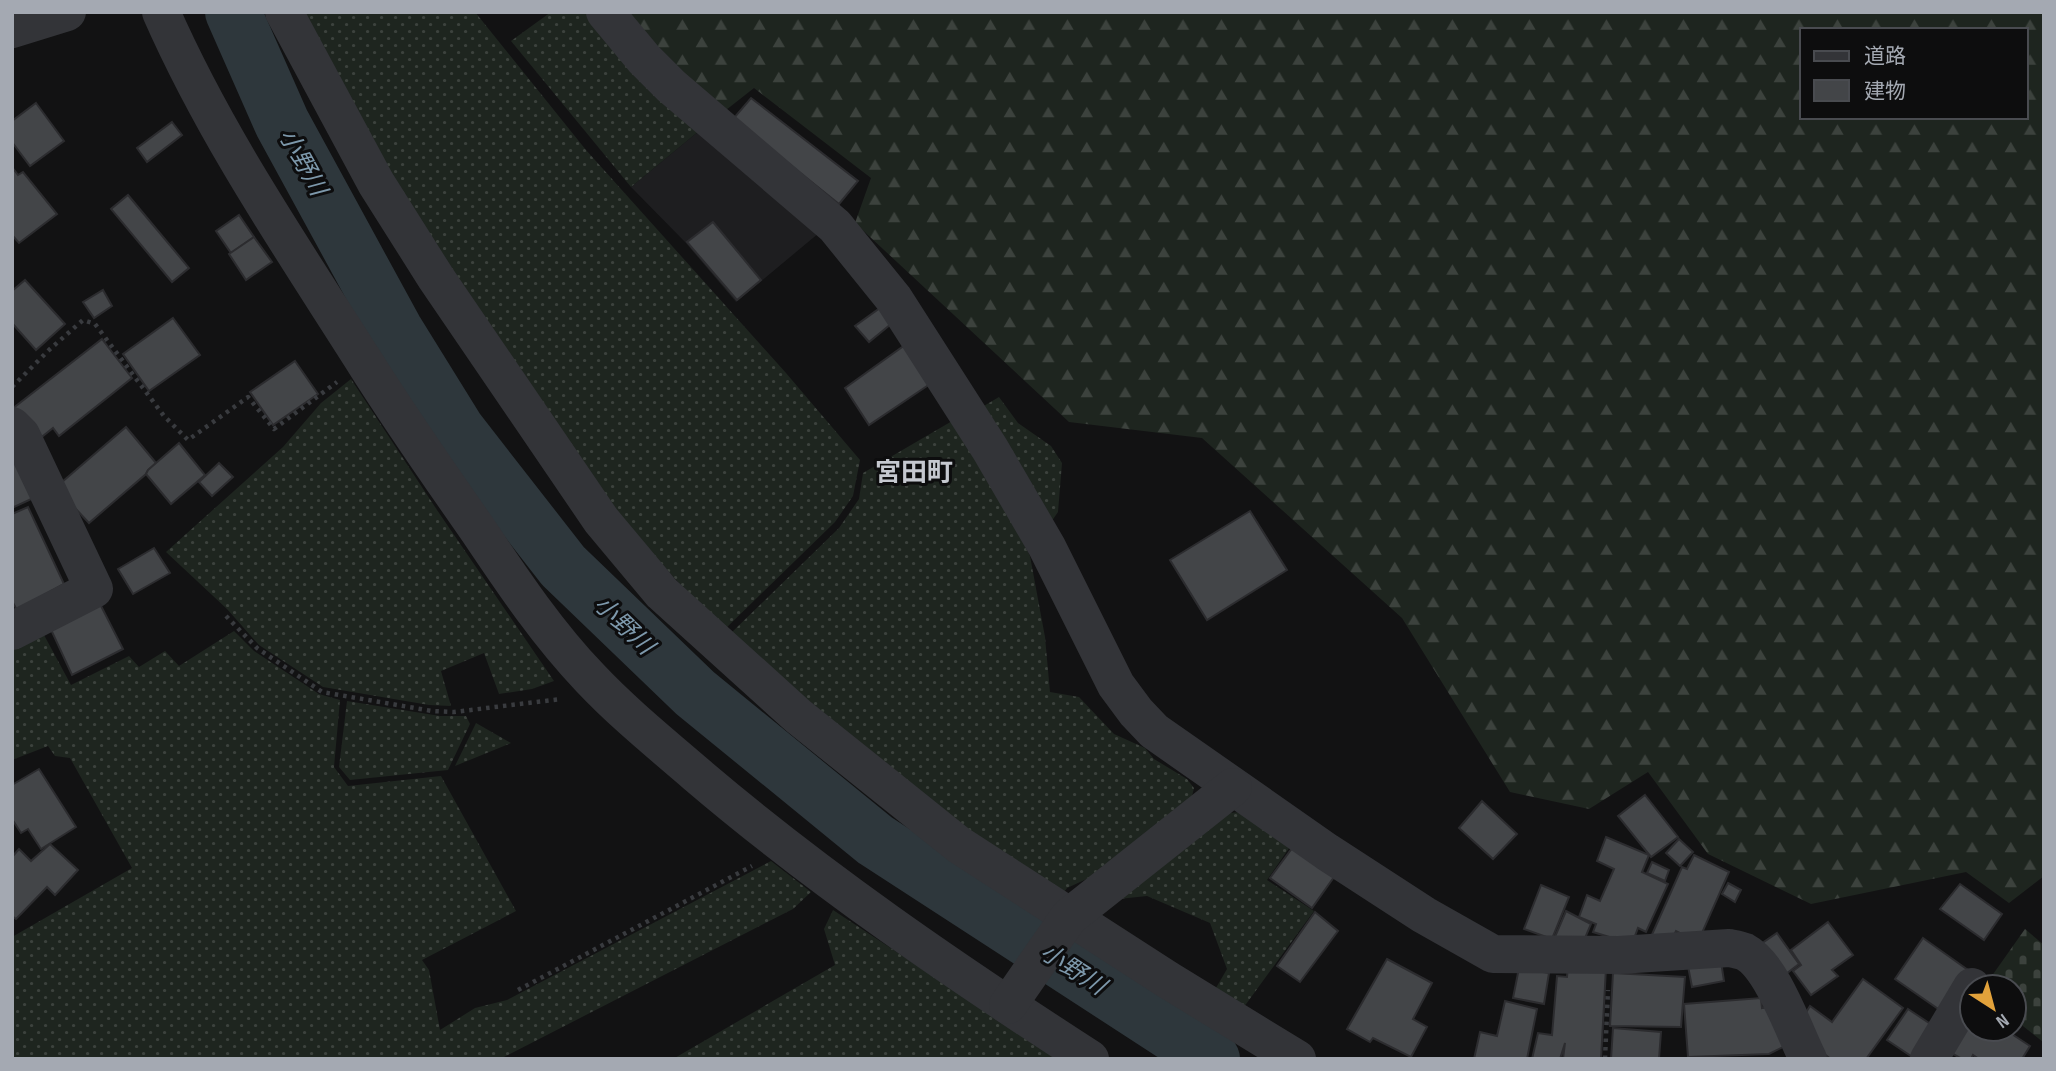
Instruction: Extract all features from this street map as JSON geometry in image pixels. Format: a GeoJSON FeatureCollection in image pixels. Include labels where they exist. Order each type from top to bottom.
{"type":"FeatureCollection","features":[{"type":"Feature","properties":{"kind":"street"},"geometry":{"type":"LineString","coordinates":[[12,29],[67,12]]}},
{"type":"Feature","properties":{"kind":"street"},"geometry":{"type":"LineString","coordinates":[[161,12],[202,96],[262,201],[363,360],[536,615],[589,678],[630,717],[779,843],[819,873],[1013,998],[1090,1059]]}},
{"type":"Feature","properties":{"kind":"street"},"geometry":{"type":"LineString","coordinates":[[284,12],[376,183],[436,278],[600,520],[662,593],[798,716],[948,836],[1066,921],[1297,1059]]}},
{"type":"Feature","properties":{"kind":"street"},"geometry":{"type":"LineString","coordinates":[[604,12],[671,86],[835,226],[894,299],[990,449],[1047,547],[1116,685],[1154,732],[1327,852],[1413,908],[1493,954],[1610,954],[1729,948],[1744,952],[1759,964],[1775,989],[1804,1057]]}},
{"type":"Feature","properties":{"kind":"street"},"geometry":{"type":"LineString","coordinates":[[12,426],[21,435],[94,589],[12,631]]}},
{"type":"Feature","properties":{"kind":"street"},"geometry":{"type":"LineString","coordinates":[[1013,998],[1066,921],[1233,787]]}},
{"type":"Feature","properties":{"kind":"street"},"geometry":{"type":"LineString","coordinates":[[1928,1059],[1958,1010]]}},
{"type":"Feature","properties":{"kind":"path"},"geometry":{"type":"LineString","coordinates":[[12,387],[83,320],[95,324],[164,416],[188,440],[248,397],[274,429],[319,397],[363,360]]}},
{"type":"Feature","properties":{"kind":"path"},"geometry":{"type":"LineString","coordinates":[[226,615],[257,648],[322,692],[432,711],[454,712],[565,698],[589,678]]}},
{"type":"Feature","properties":{"kind":"path"},"geometry":{"type":"LineString","coordinates":[[518,990],[765,860],[779,843]]}},
{"type":"Feature","properties":{"kind":"path"},"geometry":{"type":"LineString","coordinates":[[1605,1059],[1610,954]]}},
{"type":"Feature","properties":{"kind":"shaded area"},"geometry":{"type":"Polygon","coordinates":[[[705,126],[825,228],[736,302],[685,242],[631,187],[705,126]]]}},
{"type":"Feature","properties":{"kind":"green space"},"geometry":{"type":"Polygon","coordinates":[[[303,12],[475,12],[586,150],[786,373],[860,460],[853,496],[835,522],[723,631],[603,500],[398,192],[303,12]]]}},
{"type":"Feature","properties":{"kind":"green space"},"geometry":{"type":"Polygon","coordinates":[[[551,12],[596,12],[705,126],[631,187],[511,41],[551,12]]]}},
{"type":"Feature","properties":{"kind":"green space"},"geometry":{"type":"Polygon","coordinates":[[[624,12],[2044,12],[2044,876],[2009,903],[1966,872],[1811,904],[1708,854],[1648,772],[1589,809],[1510,792],[1402,618],[1202,438],[1069,422],[855,223],[871,178],[754,88],[726,110],[678,72],[624,12]]]}},
{"type":"Feature","properties":{"kind":"green space"},"geometry":{"type":"Polygon","coordinates":[[[351,379],[554,681],[532,689],[499,694],[484,653],[441,671],[451,706],[429,705],[323,687],[259,645],[227,609],[166,552],[283,447],[321,403],[351,379]]]}},
{"type":"Feature","properties":{"kind":"green space"},"geometry":{"type":"Polygon","coordinates":[[[999,397],[1018,423],[1051,446],[1062,463],[1058,512],[1049,525],[977,410],[999,397]]]}},
{"type":"Feature","properties":{"kind":"green space"},"geometry":{"type":"Polygon","coordinates":[[[959,417],[1030,556],[1045,637],[1050,692],[1079,697],[1114,734],[1145,748],[1154,759],[1187,779],[1194,788],[1189,808],[1115,866],[1067,888],[1062,895],[965,829],[729,635],[839,528],[859,499],[863,473],[959,417]]]}},
{"type":"Feature","properties":{"kind":"green space"},"geometry":{"type":"Polygon","coordinates":[[[234,631],[254,651],[319,694],[340,700],[334,767],[348,786],[441,776],[516,911],[422,960],[429,970],[440,1030],[475,1008],[507,1000],[771,861],[811,892],[793,909],[500,1059],[12,1059],[12,937],[132,868],[70,758],[55,756],[48,746],[12,760],[12,641],[44,635],[71,685],[129,656],[139,667],[165,651],[179,666],[234,631]]]}},
{"type":"Feature","properties":{"kind":"green space"},"geometry":{"type":"Polygon","coordinates":[[[347,701],[440,716],[466,716],[470,724],[448,770],[350,780],[339,767],[347,701]]]}},
{"type":"Feature","properties":{"kind":"green space"},"geometry":{"type":"Polygon","coordinates":[[[476,723],[511,743],[455,766],[476,723]]]}},
{"type":"Feature","properties":{"kind":"green space"},"geometry":{"type":"Polygon","coordinates":[[[1250,811],[1294,841],[1267,880],[1314,911],[1241,1011],[1213,993],[1227,969],[1210,923],[1147,896],[1109,900],[1219,814],[1250,811]]]}},
{"type":"Feature","properties":{"kind":"green space"},"geometry":{"type":"Polygon","coordinates":[[[833,910],[1059,1059],[673,1059],[835,965],[824,929],[833,910]]]}},
{"type":"Feature","properties":{"kind":"green space"},"geometry":{"type":"Polygon","coordinates":[[[2025,929],[2044,945],[2043,1042],[2028,1030],[2028,973],[1994,973],[2025,929]]]}},
{"type":"Feature","properties":{"kind":"building"},"geometry":{"type":"Polygon","coordinates":[[[751,98],[858,181],[839,204],[733,119],[751,98]]]}},
{"type":"Feature","properties":{"kind":"building"},"geometry":{"type":"Polygon","coordinates":[[[36,103],[64,141],[30,166],[12,142],[12,121],[36,103]]]}},
{"type":"Feature","properties":{"kind":"building"},"geometry":{"type":"Polygon","coordinates":[[[172,122],[182,135],[147,162],[137,148],[172,122]]]}},
{"type":"Feature","properties":{"kind":"building"},"geometry":{"type":"Polygon","coordinates":[[[12,167],[18,175],[23,172],[57,214],[19,243],[12,235],[12,167]]]}},
{"type":"Feature","properties":{"kind":"building"},"geometry":{"type":"Polygon","coordinates":[[[128,195],[189,268],[172,282],[111,209],[128,195]]]}},
{"type":"Feature","properties":{"kind":"building"},"geometry":{"type":"Polygon","coordinates":[[[239,215],[254,237],[231,253],[216,231],[239,215]]]}},
{"type":"Feature","properties":{"kind":"building"},"geometry":{"type":"Polygon","coordinates":[[[713,222],[761,280],[737,300],[687,242],[713,222]]]}},
{"type":"Feature","properties":{"kind":"building"},"geometry":{"type":"Polygon","coordinates":[[[254,237],[272,262],[246,280],[229,254],[254,237]]]}},
{"type":"Feature","properties":{"kind":"building"},"geometry":{"type":"Polygon","coordinates":[[[25,280],[65,324],[36,350],[12,323],[12,291],[25,280]]]}},
{"type":"Feature","properties":{"kind":"building"},"geometry":{"type":"Polygon","coordinates":[[[103,290],[112,306],[94,318],[83,302],[103,290]]]}},
{"type":"Feature","properties":{"kind":"building"},"geometry":{"type":"Polygon","coordinates":[[[880,308],[891,324],[869,342],[855,326],[880,308]]]}},
{"type":"Feature","properties":{"kind":"building"},"geometry":{"type":"Polygon","coordinates":[[[173,318],[200,355],[149,391],[123,354],[173,318]]]}},
{"type":"Feature","properties":{"kind":"building"},"geometry":{"type":"Polygon","coordinates":[[[102,339],[132,378],[59,436],[53,428],[33,444],[12,409],[102,339]]]}},
{"type":"Feature","properties":{"kind":"building"},"geometry":{"type":"Polygon","coordinates":[[[905,345],[930,384],[869,425],[845,388],[905,345]]]}},
{"type":"Feature","properties":{"kind":"building"},"geometry":{"type":"Polygon","coordinates":[[[295,361],[318,394],[273,425],[250,392],[295,361]]]}},
{"type":"Feature","properties":{"kind":"building"},"geometry":{"type":"Polygon","coordinates":[[[126,427],[156,463],[89,523],[60,492],[62,482],[126,427]]]}},
{"type":"Feature","properties":{"kind":"building"},"geometry":{"type":"Polygon","coordinates":[[[12,439],[40,495],[12,508],[12,439]]]}},
{"type":"Feature","properties":{"kind":"building"},"geometry":{"type":"Polygon","coordinates":[[[179,443],[205,475],[171,504],[146,474],[179,443]]]}},
{"type":"Feature","properties":{"kind":"building"},"geometry":{"type":"Polygon","coordinates":[[[219,463],[233,477],[212,496],[199,482],[219,463]]]}},
{"type":"Feature","properties":{"kind":"building"},"geometry":{"type":"Polygon","coordinates":[[[28,507],[64,584],[17,610],[12,601],[12,514],[28,507]]]}},
{"type":"Feature","properties":{"kind":"building"},"geometry":{"type":"Polygon","coordinates":[[[1250,511],[1287,570],[1207,620],[1170,560],[1250,511]]]}},
{"type":"Feature","properties":{"kind":"building"},"geometry":{"type":"Polygon","coordinates":[[[154,548],[170,573],[133,594],[118,569],[154,548]]]}},
{"type":"Feature","properties":{"kind":"building"},"geometry":{"type":"Polygon","coordinates":[[[97,598],[123,649],[72,675],[47,621],[97,598]]]}},
{"type":"Feature","properties":{"kind":"building"},"geometry":{"type":"Polygon","coordinates":[[[39,769],[76,827],[41,849],[28,829],[21,833],[12,819],[12,785],[39,769]]]}},
{"type":"Feature","properties":{"kind":"building"},"geometry":{"type":"Polygon","coordinates":[[[1645,795],[1678,837],[1651,857],[1618,816],[1645,795]]]}},
{"type":"Feature","properties":{"kind":"building"},"geometry":{"type":"Polygon","coordinates":[[[1482,801],[1517,834],[1493,859],[1459,828],[1482,801]]]}},
{"type":"Feature","properties":{"kind":"building"},"geometry":{"type":"Polygon","coordinates":[[[1606,837],[1649,855],[1642,872],[1668,884],[1646,932],[1638,928],[1632,944],[1593,932],[1596,924],[1579,917],[1587,895],[1600,901],[1614,869],[1597,861],[1606,837]]]}},
{"type":"Feature","properties":{"kind":"building"},"geometry":{"type":"Polygon","coordinates":[[[1679,839],[1693,852],[1680,866],[1666,853],[1679,839]]]}},
{"type":"Feature","properties":{"kind":"building"},"geometry":{"type":"Polygon","coordinates":[[[50,844],[78,870],[55,895],[47,887],[16,919],[12,916],[12,857],[19,849],[31,861],[50,844]]]}},
{"type":"Feature","properties":{"kind":"building"},"geometry":{"type":"Polygon","coordinates":[[[1293,847],[1334,877],[1312,908],[1270,878],[1293,847]]]}},
{"type":"Feature","properties":{"kind":"building"},"geometry":{"type":"Polygon","coordinates":[[[1694,855],[1729,872],[1698,942],[1676,931],[1668,947],[1650,939],[1682,867],[1687,869],[1694,855]]]}},
{"type":"Feature","properties":{"kind":"building"},"geometry":{"type":"Polygon","coordinates":[[[1652,862],[1669,870],[1665,881],[1647,873],[1652,862]]]}},
{"type":"Feature","properties":{"kind":"building"},"geometry":{"type":"Polygon","coordinates":[[[1728,883],[1741,890],[1735,902],[1722,894],[1728,883]]]}},
{"type":"Feature","properties":{"kind":"building"},"geometry":{"type":"Polygon","coordinates":[[[1960,884],[2002,914],[1984,940],[1940,909],[1960,884]]]}},
{"type":"Feature","properties":{"kind":"building"},"geometry":{"type":"Polygon","coordinates":[[[1541,885],[1569,897],[1552,939],[1524,929],[1541,885]]]}},
{"type":"Feature","properties":{"kind":"building"},"geometry":{"type":"Polygon","coordinates":[[[1566,911],[1591,924],[1580,950],[1554,939],[1566,911]]]}},
{"type":"Feature","properties":{"kind":"building"},"geometry":{"type":"Polygon","coordinates":[[[1315,912],[1338,931],[1300,982],[1277,966],[1315,912]]]}},
{"type":"Feature","properties":{"kind":"building"},"geometry":{"type":"Polygon","coordinates":[[[1828,922],[1853,955],[1832,970],[1838,976],[1811,995],[1793,971],[1801,965],[1791,950],[1828,922]]]}},
{"type":"Feature","properties":{"kind":"building"},"geometry":{"type":"Polygon","coordinates":[[[1777,933],[1799,964],[1778,980],[1755,948],[1777,933]]]}},
{"type":"Feature","properties":{"kind":"building"},"geometry":{"type":"Polygon","coordinates":[[[1923,938],[1972,973],[1958,973],[1958,999],[1947,1015],[1895,979],[1923,938]]]}},
{"type":"Feature","properties":{"kind":"building"},"geometry":{"type":"Polygon","coordinates":[[[1720,955],[1724,981],[1692,987],[1687,961],[1720,955]]]}},
{"type":"Feature","properties":{"kind":"building"},"geometry":{"type":"Polygon","coordinates":[[[1387,959],[1432,983],[1413,1019],[1427,1027],[1411,1057],[1373,1038],[1370,1042],[1347,1029],[1387,959]]]}},
{"type":"Feature","properties":{"kind":"building"},"geometry":{"type":"Polygon","coordinates":[[[1568,965],[1606,968],[1601,1059],[1563,1059],[1565,1043],[1560,1059],[1532,1059],[1538,1033],[1552,1035],[1557,976],[1567,977],[1568,965]]]}},
{"type":"Feature","properties":{"kind":"building"},"geometry":{"type":"Polygon","coordinates":[[[1519,968],[1549,973],[1544,1004],[1513,998],[1519,968]]]}},
{"type":"Feature","properties":{"kind":"building"},"geometry":{"type":"Polygon","coordinates":[[[1613,973],[1685,977],[1681,1027],[1610,1026],[1613,973]]]}},
{"type":"Feature","properties":{"kind":"building"},"geometry":{"type":"Polygon","coordinates":[[[1863,979],[1903,1008],[1866,1059],[1831,1059],[1805,1040],[1798,1025],[1810,1006],[1832,1022],[1863,979]]]}},
{"type":"Feature","properties":{"kind":"building"},"geometry":{"type":"Polygon","coordinates":[[[1761,998],[1762,1008],[1774,1006],[1791,1043],[1769,1054],[1688,1057],[1684,1004],[1761,998]]]}},
{"type":"Feature","properties":{"kind":"building"},"geometry":{"type":"Polygon","coordinates":[[[1505,1001],[1537,1009],[1527,1059],[1474,1059],[1480,1032],[1497,1036],[1505,1001]]]}},
{"type":"Feature","properties":{"kind":"building"},"geometry":{"type":"Polygon","coordinates":[[[1908,1009],[1935,1027],[1914,1058],[1887,1040],[1908,1009]]]}},
{"type":"Feature","properties":{"kind":"building"},"geometry":{"type":"Polygon","coordinates":[[[1958,1022],[1958,1043],[2025,1043],[2030,1046],[2022,1059],[1979,1059],[1973,1055],[1971,1059],[1962,1059],[1942,1048],[1958,1022]]]}},
{"type":"Feature","properties":{"kind":"building"},"geometry":{"type":"Polygon","coordinates":[[[1613,1028],[1661,1032],[1659,1059],[1611,1059],[1613,1028]]]}},
{"type":"Feature","properties":{"kind":"waterway","name":"小野川"},"geometry":{"type":"LineString","coordinates":[[233,12],[282,123],[395,330],[457,430],[563,566],[695,693],[875,840],[1212,1059]]}},
{"type":"Feature","properties":{"kind":"district","name":"宮田町"},"geometry":{"type":"Point","coordinates":[914,472]}}]}
